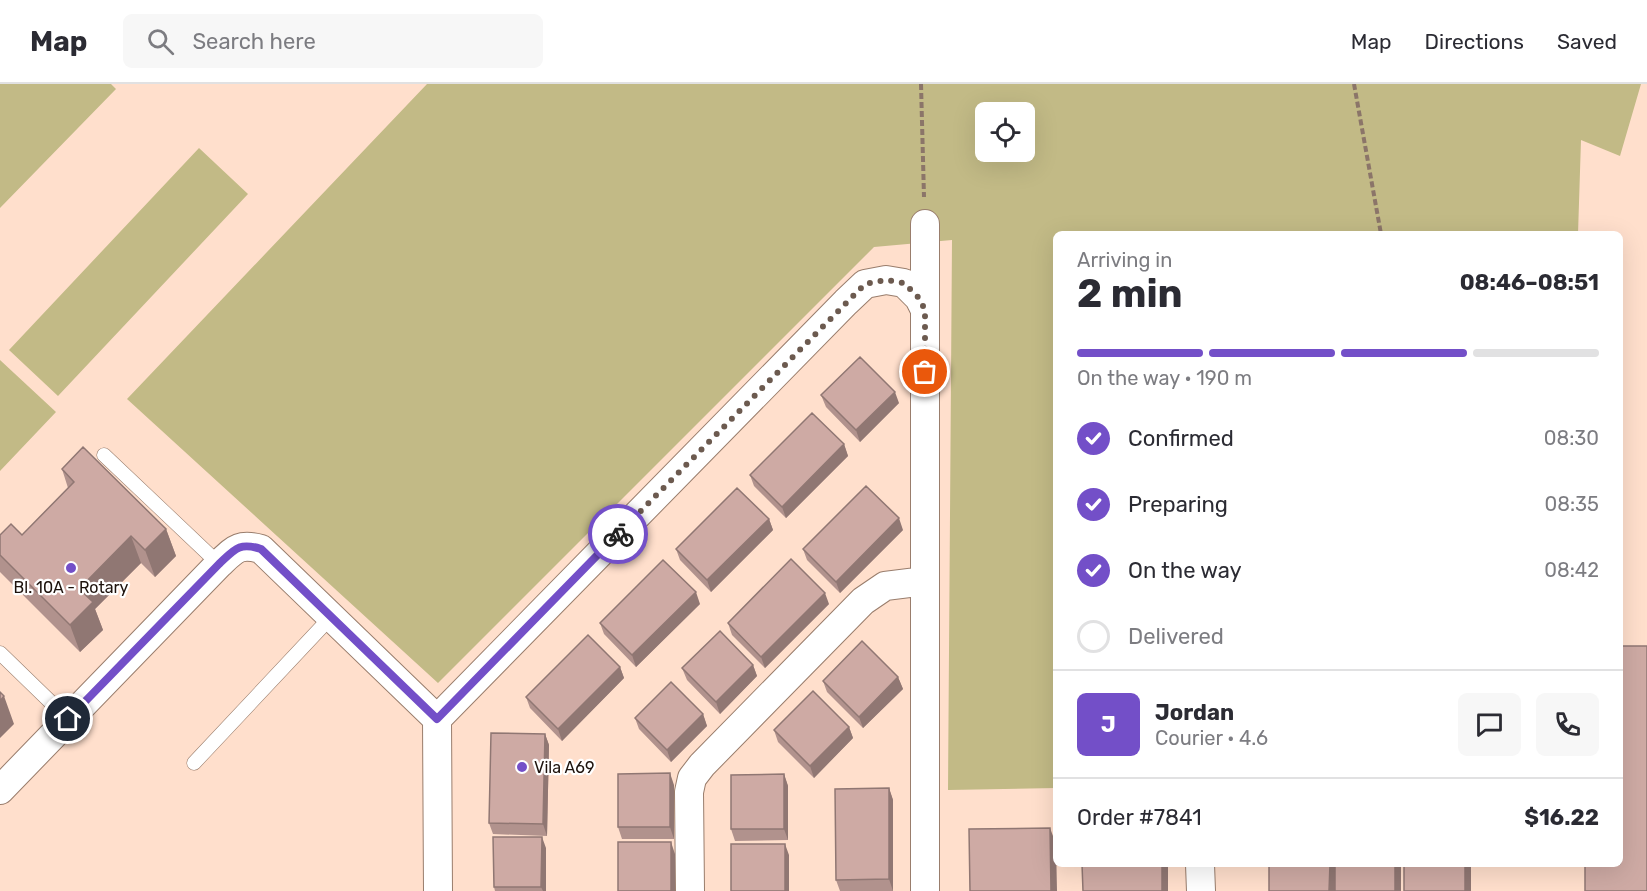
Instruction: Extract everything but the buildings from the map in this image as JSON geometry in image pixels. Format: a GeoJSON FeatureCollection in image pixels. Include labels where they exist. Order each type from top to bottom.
{"type":"FeatureCollection","features":[{"type":"Feature","properties":{"kind":"street"},"geometry":{"type":"LineString","coordinates":[[924,224],[925,891]]}},
{"type":"Feature","properties":{"kind":"street"},"geometry":{"type":"LineString","coordinates":[[438,891],[437,719],[865,284],[886,280],[904,283],[919,298],[925,310]]}},
{"type":"Feature","properties":{"kind":"street"},"geometry":{"type":"LineString","coordinates":[[0,790],[219,564],[236,548],[249,545],[261,549],[437,719]]}},
{"type":"Feature","properties":{"kind":"street"},"geometry":{"type":"LineString","coordinates":[[690,891],[689,792],[693,778],[702,765],[863,601],[885,586],[925,581]]}},
{"type":"Feature","properties":{"kind":"street"},"geometry":{"type":"LineString","coordinates":[[1200,867],[1200,891]]}},
{"type":"Feature","properties":{"kind":"lane"},"geometry":{"type":"LineString","coordinates":[[104,454],[219,564]]}},
{"type":"Feature","properties":{"kind":"lane"},"geometry":{"type":"LineString","coordinates":[[194,763],[331,616]]}},
{"type":"Feature","properties":{"kind":"lane"},"geometry":{"type":"LineString","coordinates":[[0,653],[68,719]]}},
{"type":"Feature","properties":{"kind":"path"},"geometry":{"type":"LineString","coordinates":[[921,84],[924,224]]}},
{"type":"Feature","properties":{"kind":"path"},"geometry":{"type":"LineString","coordinates":[[1354,84],[1380,231]]}},
{"type":"Feature","properties":{"kind":"shaded area"},"geometry":{"type":"Polygon","coordinates":[[[0,84],[111,84],[116,89],[0,208],[0,84]]]}},
{"type":"Feature","properties":{"kind":"shaded area"},"geometry":{"type":"Polygon","coordinates":[[[427,84],[1641,84],[1620,156],[1581,140],[1578,231],[1053,231],[1053,788],[948,790],[952,240],[874,247],[438,683],[127,399],[427,84]]]}},
{"type":"Feature","properties":{"kind":"shaded area"},"geometry":{"type":"Polygon","coordinates":[[[199,148],[248,194],[58,396],[9,350],[199,148]]]}},
{"type":"Feature","properties":{"kind":"shaded area"},"geometry":{"type":"Polygon","coordinates":[[[0,360],[56,412],[0,471],[0,360]]]}},
{"type":"Feature","properties":{"kind":"way so far"},"geometry":{"type":"LineString","coordinates":[[618,534],[865,284],[886,280],[904,283],[919,298],[925,310],[925,372]]}},
{"type":"Feature","properties":{"kind":"place","name":"Bl. 10A - Rotary"},"geometry":{"type":"Point","coordinates":[71,568]}},
{"type":"Feature","properties":{"kind":"place","name":"Vila A69"},"geometry":{"type":"Point","coordinates":[522,767]}},
{"type":"Feature","properties":{"kind":"route"},"geometry":{"type":"LineString","coordinates":[[68,719],[219,564],[236,548],[249,545],[261,549],[437,719],[618,534]]}}]}
